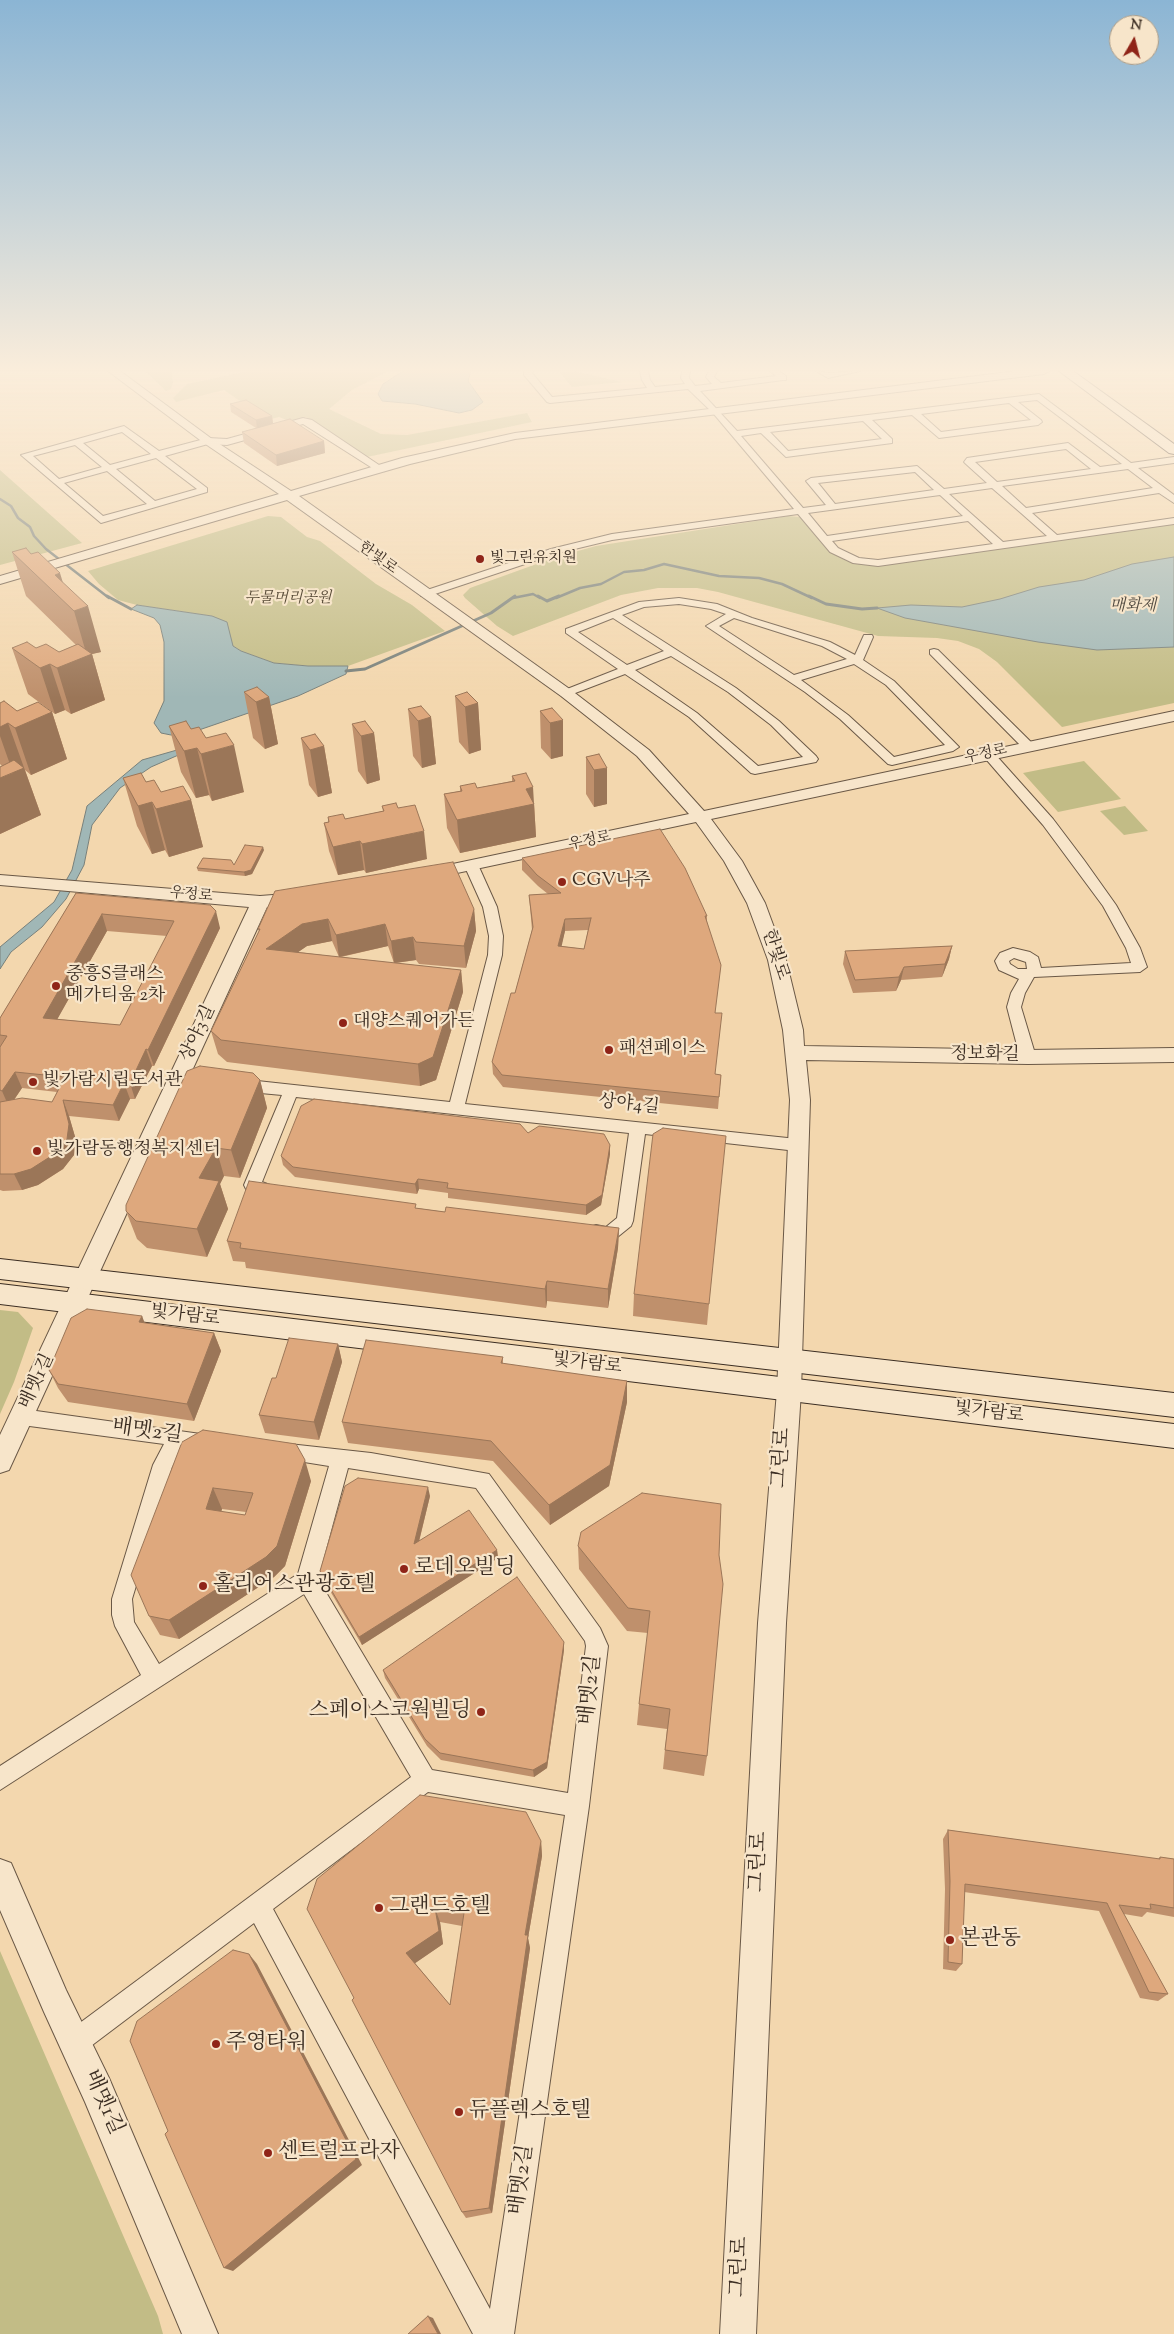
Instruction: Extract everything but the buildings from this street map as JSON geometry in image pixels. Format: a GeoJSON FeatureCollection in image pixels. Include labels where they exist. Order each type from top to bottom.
{"type":"FeatureCollection","features":[{"type":"Feature","properties":{"kind":"main road","name":"빛가람로"},"geometry":{"type":"LineString","coordinates":[[0,1269],[80,1291],[789,1391],[1174,1436]]}},
{"type":"Feature","properties":{"kind":"main road","name":"빛가람로"},"geometry":{"type":"LineString","coordinates":[[0,1294],[80,1291],[790,1360],[1174,1405]]}},
{"type":"Feature","properties":{"kind":"street"},"geometry":{"type":"LineString","coordinates":[[55,480],[101,520],[204,490],[191,480]]}},
{"type":"Feature","properties":{"kind":"street"},"geometry":{"type":"LineString","coordinates":[[57,482],[65,480]]}},
{"type":"Feature","properties":{"kind":"street"},"geometry":{"type":"LineString","coordinates":[[124,480],[154,504]]}},
{"type":"Feature","properties":{"kind":"street","name":"한빛로"},"geometry":{"type":"LineString","coordinates":[[266,480],[566,693],[643,753],[680,792],[733,861],[756,903],[778,960],[788,1003],[796,1053],[800,1100],[789,1391]]}},
{"type":"Feature","properties":{"kind":"street"},"geometry":{"type":"LineString","coordinates":[[0,580],[344,480]]}},
{"type":"Feature","properties":{"kind":"street"},"geometry":{"type":"LineString","coordinates":[[773,480],[834,550],[845,557],[868,563],[1174,521]]}},
{"type":"Feature","properties":{"kind":"street"},"geometry":{"type":"LineString","coordinates":[[819,480],[811,481],[832,506]]}},
{"type":"Feature","properties":{"kind":"street"},"geometry":{"type":"LineString","coordinates":[[929,480],[1001,546]]}},
{"type":"Feature","properties":{"kind":"street"},"geometry":{"type":"LineString","coordinates":[[989,480],[1055,538]]}},
{"type":"Feature","properties":{"kind":"street"},"geometry":{"type":"LineString","coordinates":[[425,594],[533,557],[592,541],[799,510],[1024,480]]}},
{"type":"Feature","properties":{"kind":"street"},"geometry":{"type":"LineString","coordinates":[[1148,480],[1174,500]]}},
{"type":"Feature","properties":{"kind":"street"},"geometry":{"type":"LineString","coordinates":[[1024,510],[1161,490]]}},
{"type":"Feature","properties":{"kind":"street"},"geometry":{"type":"LineString","coordinates":[[824,539],[971,518]]}},
{"type":"Feature","properties":{"kind":"street"},"geometry":{"type":"LineString","coordinates":[[614,614],[753,705],[812,759],[755,770],[693,715],[570,630],[614,614],[643,604],[679,601],[702,603],[826,644],[856,660],[890,683],[953,747],[892,761],[844,717],[793,679],[711,626],[734,614]]}},
{"type":"Feature","properties":{"kind":"street"},"geometry":{"type":"LineString","coordinates":[[793,679],[856,660],[860,657],[868,637]]}},
{"type":"Feature","properties":{"kind":"street"},"geometry":{"type":"LineString","coordinates":[[566,693],[673,651]]}},
{"type":"Feature","properties":{"kind":"street"},"geometry":{"type":"LineString","coordinates":[[934,652],[1028,746]]}},
{"type":"Feature","properties":{"kind":"street","name":"우정로"},"geometry":{"type":"LineString","coordinates":[[414,877],[472,867],[1174,716]]}},
{"type":"Feature","properties":{"kind":"street"},"geometry":{"type":"LineString","coordinates":[[989,755],[1048,822],[1109,905],[1133,948],[1140,968],[1031,974],[1018,993],[1014,1007],[1028,1057]]}},
{"type":"Feature","properties":{"kind":"street"},"geometry":{"type":"LineString","coordinates":[[456,1108],[490,974],[496,936],[490,907],[472,867]]}},
{"type":"Feature","properties":{"kind":"street","name":"우정로"},"geometry":{"type":"LineString","coordinates":[[0,880],[260,902],[277,902],[318,895]]}},
{"type":"Feature","properties":{"kind":"street","name":"상야3길"},"geometry":{"type":"LineString","coordinates":[[80,1291],[189,1077],[260,902]]}},
{"type":"Feature","properties":{"kind":"street","name":"정보화길"},"geometry":{"type":"LineString","coordinates":[[796,1053],[1028,1057],[1174,1055]]}},
{"type":"Feature","properties":{"kind":"street","name":"상야4길"},"geometry":{"type":"LineString","coordinates":[[225,1083],[797,1145]]}},
{"type":"Feature","properties":{"kind":"street"},"geometry":{"type":"LineString","coordinates":[[284,1193],[265,1191],[252,1185],[291,1091]]}},
{"type":"Feature","properties":{"kind":"street"},"geometry":{"type":"LineString","coordinates":[[580,1230],[609,1234],[625,1221],[638,1127]]}},
{"type":"Feature","properties":{"kind":"street","name":"배멧1길"},"geometry":{"type":"LineString","coordinates":[[0,1462],[80,1291]]}},
{"type":"Feature","properties":{"kind":"street","name":"그린로"},"geometry":{"type":"LineString","coordinates":[[738,2334],[772,1623],[789,1391]]}},
{"type":"Feature","properties":{"kind":"street","name":"배멧2길"},"geometry":{"type":"LineString","coordinates":[[22,1417],[226,1444]]}},
{"type":"Feature","properties":{"kind":"street"},"geometry":{"type":"LineString","coordinates":[[155,1678],[126,1626],[122,1614],[122,1599],[163,1465],[178,1438]]}},
{"type":"Feature","properties":{"kind":"street","name":"배멧2길"},"geometry":{"type":"LineString","coordinates":[[264,1449],[341,1458],[482,1480],[593,1635],[597,1646],[578,1806],[500,2334]]}},
{"type":"Feature","properties":{"kind":"street"},"geometry":{"type":"LineString","coordinates":[[0,1780],[307,1580],[341,1458]]}},
{"type":"Feature","properties":{"kind":"street"},"geometry":{"type":"LineString","coordinates":[[307,1580],[424,1780]]}},
{"type":"Feature","properties":{"kind":"street"},"geometry":{"type":"LineString","coordinates":[[74,2043],[424,1780],[578,1806]]}},
{"type":"Feature","properties":{"kind":"street","name":"배멧1길"},"geometry":{"type":"LineString","coordinates":[[0,1874],[74,2043],[97,2090],[200,2334]]}},
{"type":"Feature","properties":{"kind":"street"},"geometry":{"type":"LineString","coordinates":[[258,1905],[488,2334]]}},
{"type":"Feature","properties":{"kind":"green space"},"geometry":{"type":"Polygon","coordinates":[[[0,480],[11,480],[82,543],[0,565],[0,480]]]}},
{"type":"Feature","properties":{"kind":"green space","name":"두물머리공원"},"geometry":{"type":"Polygon","coordinates":[[[268,516],[281,517],[307,537],[320,541],[376,584],[412,605],[445,631],[348,666],[308,666],[274,663],[241,651],[233,646],[228,632],[212,616],[137,605],[118,600],[99,584],[88,571],[268,516]]]}},
{"type":"Feature","properties":{"kind":"green space"},"geometry":{"type":"Polygon","coordinates":[[[788,516],[801,517],[841,557],[873,565],[892,564],[1174,524],[1174,703],[1062,727],[997,662],[979,649],[958,641],[937,638],[878,636],[718,592],[697,588],[658,588],[621,595],[513,636],[497,626],[463,595],[470,588],[556,557],[596,546],[788,516]]]}},
{"type":"Feature","properties":{"kind":"green space"},"geometry":{"type":"Polygon","coordinates":[[[1084,761],[1121,799],[1058,812],[1023,773],[1084,761]]]}},
{"type":"Feature","properties":{"kind":"green space"},"geometry":{"type":"Polygon","coordinates":[[[1125,806],[1148,831],[1124,835],[1100,811],[1125,806]]]}},
{"type":"Feature","properties":{"kind":"green space"},"geometry":{"type":"Polygon","coordinates":[[[0,1310],[18,1312],[33,1328],[14,1382],[0,1414],[0,1310]]]}},
{"type":"Feature","properties":{"kind":"green space"},"geometry":{"type":"Polygon","coordinates":[[[0,1951],[158,2316],[163,2334],[0,2334],[0,1951]]]}},
{"type":"Feature","properties":{"kind":"water","name":"매화제"},"geometry":{"type":"Polygon","coordinates":[[[1174,557],[1174,647],[1097,650],[1038,642],[905,618],[877,608],[911,605],[962,607],[1000,599],[1039,587],[1084,580],[1132,564],[1174,557]]]}},
{"type":"Feature","properties":{"kind":"water"},"geometry":{"type":"Polygon","coordinates":[[[137,605],[212,616],[227,622],[233,646],[241,651],[274,663],[308,666],[348,666],[346,674],[298,696],[196,731],[183,753],[151,767],[120,788],[92,825],[84,865],[66,899],[42,927],[11,952],[0,969],[0,947],[54,902],[72,870],[87,806],[142,760],[177,750],[185,734],[171,735],[161,733],[154,723],[164,701],[164,642],[160,625],[154,618],[131,609],[137,605]]]}},
{"type":"Feature","properties":{"kind":"waterway"},"geometry":{"type":"LineString","coordinates":[[0,499],[11,506],[18,518],[30,527],[34,536],[46,549],[109,598]]}},
{"type":"Feature","properties":{"kind":"waterway"},"geometry":{"type":"LineString","coordinates":[[556,598],[580,588],[601,584],[624,572],[644,570],[664,564],[719,576],[759,578],[782,584],[812,598]]}},
{"type":"Feature","properties":{"kind":"waterway"},"geometry":{"type":"LineString","coordinates":[[513,598],[533,594],[540,598]]}},
{"type":"Feature","properties":{"kind":"waterway"},"geometry":{"type":"LineString","coordinates":[[107,596],[131,609]]}},
{"type":"Feature","properties":{"kind":"waterway"},"geometry":{"type":"LineString","coordinates":[[346,671],[365,669],[491,613],[515,596]]}},
{"type":"Feature","properties":{"kind":"waterway"},"geometry":{"type":"LineString","coordinates":[[538,596],[547,601],[559,596]]}},
{"type":"Feature","properties":{"kind":"waterway"},"geometry":{"type":"LineString","coordinates":[[809,596],[826,604],[862,609],[877,608]]}},
{"type":"Feature","properties":{"kind":"place","name":"빛그린유치원"},"geometry":{"type":"Point","coordinates":[480,559]}},
{"type":"Feature","properties":{"kind":"place","name":"CGV나주"},"geometry":{"type":"Point","coordinates":[562,882]}},
{"type":"Feature","properties":{"kind":"place","name":"중흥S클래스 메가티움 2차"},"geometry":{"type":"Point","coordinates":[56,986]}},
{"type":"Feature","properties":{"kind":"place","name":"대양스퀘어가든"},"geometry":{"type":"Point","coordinates":[343,1023]}},
{"type":"Feature","properties":{"kind":"place","name":"패션페이스"},"geometry":{"type":"Point","coordinates":[609,1050]}},
{"type":"Feature","properties":{"kind":"place","name":"빛가람시립도서관"},"geometry":{"type":"Point","coordinates":[33,1082]}},
{"type":"Feature","properties":{"kind":"place","name":"빛가람동행정복지센터"},"geometry":{"type":"Point","coordinates":[37,1151]}},
{"type":"Feature","properties":{"kind":"place","name":"로데오빌딩"},"geometry":{"type":"Point","coordinates":[404,1569]}},
{"type":"Feature","properties":{"kind":"place","name":"홀리어스관광호텔"},"geometry":{"type":"Point","coordinates":[203,1586]}},
{"type":"Feature","properties":{"kind":"place","name":"스페이스코웍빌딩"},"geometry":{"type":"Point","coordinates":[481,1712]}},
{"type":"Feature","properties":{"kind":"place","name":"그랜드호텔"},"geometry":{"type":"Point","coordinates":[379,1908]}},
{"type":"Feature","properties":{"kind":"place","name":"본관동"},"geometry":{"type":"Point","coordinates":[950,1940]}},
{"type":"Feature","properties":{"kind":"place","name":"주영타워"},"geometry":{"type":"Point","coordinates":[216,2044]}},
{"type":"Feature","properties":{"kind":"place","name":"듀플렉스호텔"},"geometry":{"type":"Point","coordinates":[459,2112]}},
{"type":"Feature","properties":{"kind":"place","name":"센트럴프라자"},"geometry":{"type":"Point","coordinates":[268,2153]}}]}
